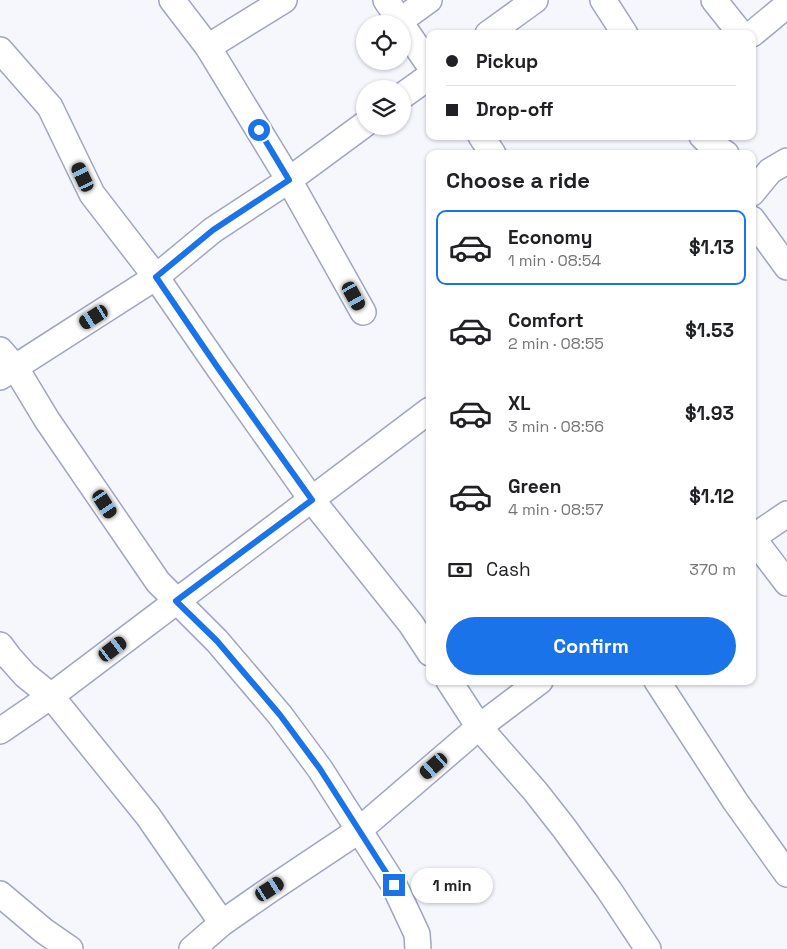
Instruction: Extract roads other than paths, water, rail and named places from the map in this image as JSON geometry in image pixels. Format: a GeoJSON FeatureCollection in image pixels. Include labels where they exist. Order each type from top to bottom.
{"type":"FeatureCollection","features":[{"type":"Feature","properties":{"kind":"street"},"geometry":{"type":"LineString","coordinates":[[172,0],[208,48],[289,180],[363,312]]}},
{"type":"Feature","properties":{"kind":"street"},"geometry":{"type":"LineString","coordinates":[[208,48],[284,0]]}},
{"type":"Feature","properties":{"kind":"street"},"geometry":{"type":"LineString","coordinates":[[386,0],[396,15]]}},
{"type":"Feature","properties":{"kind":"street"},"geometry":{"type":"LineString","coordinates":[[411,15],[429,0]]}},
{"type":"Feature","properties":{"kind":"street"},"geometry":{"type":"LineString","coordinates":[[494,30],[535,0]]}},
{"type":"Feature","properties":{"kind":"street"},"geometry":{"type":"LineString","coordinates":[[603,0],[622,30]]}},
{"type":"Feature","properties":{"kind":"street"},"geometry":{"type":"LineString","coordinates":[[714,0],[738,30]]}},
{"type":"Feature","properties":{"kind":"street"},"geometry":{"type":"LineString","coordinates":[[756,31],[787,5]]}},
{"type":"Feature","properties":{"kind":"street"},"geometry":{"type":"LineString","coordinates":[[411,37],[426,60]]}},
{"type":"Feature","properties":{"kind":"street"},"geometry":{"type":"LineString","coordinates":[[0,50],[50,107],[92,194],[156,277],[312,500],[410,624],[426,647]]}},
{"type":"Feature","properties":{"kind":"street"},"geometry":{"type":"LineString","coordinates":[[411,90],[426,79]]}},
{"type":"Feature","properties":{"kind":"street"},"geometry":{"type":"LineString","coordinates":[[356,131],[289,180],[213,230],[156,277],[5,365],[47,420],[158,582],[217,641],[280,715],[320,769],[394,885],[417,934],[418,949]]}},
{"type":"Feature","properties":{"kind":"street"},"geometry":{"type":"LineString","coordinates":[[706,140],[720,150]]}},
{"type":"Feature","properties":{"kind":"street"},"geometry":{"type":"LineString","coordinates":[[756,187],[770,166]]}},
{"type":"Feature","properties":{"kind":"street"},"geometry":{"type":"LineString","coordinates":[[756,224],[787,267]]}},
{"type":"Feature","properties":{"kind":"street"},"geometry":{"type":"LineString","coordinates":[[0,731],[51,696],[426,413]]}},
{"type":"Feature","properties":{"kind":"street"},"geometry":{"type":"LineString","coordinates":[[756,536],[787,514]]}},
{"type":"Feature","properties":{"kind":"street"},"geometry":{"type":"LineString","coordinates":[[756,542],[787,583]]}},
{"type":"Feature","properties":{"kind":"street"},"geometry":{"type":"LineString","coordinates":[[0,645],[25,675],[51,696],[148,816],[222,923]]}},
{"type":"Feature","properties":{"kind":"street"},"geometry":{"type":"LineString","coordinates":[[452,685],[479,727],[536,791],[564,828],[648,949]]}},
{"type":"Feature","properties":{"kind":"street"},"geometry":{"type":"LineString","coordinates":[[192,949],[222,923],[358,831],[479,727],[535,685]]}},
{"type":"Feature","properties":{"kind":"street"},"geometry":{"type":"LineString","coordinates":[[660,685],[735,801],[787,874]]}},
{"type":"Feature","properties":{"kind":"street"},"geometry":{"type":"LineString","coordinates":[[0,894],[70,949]]}}]}
